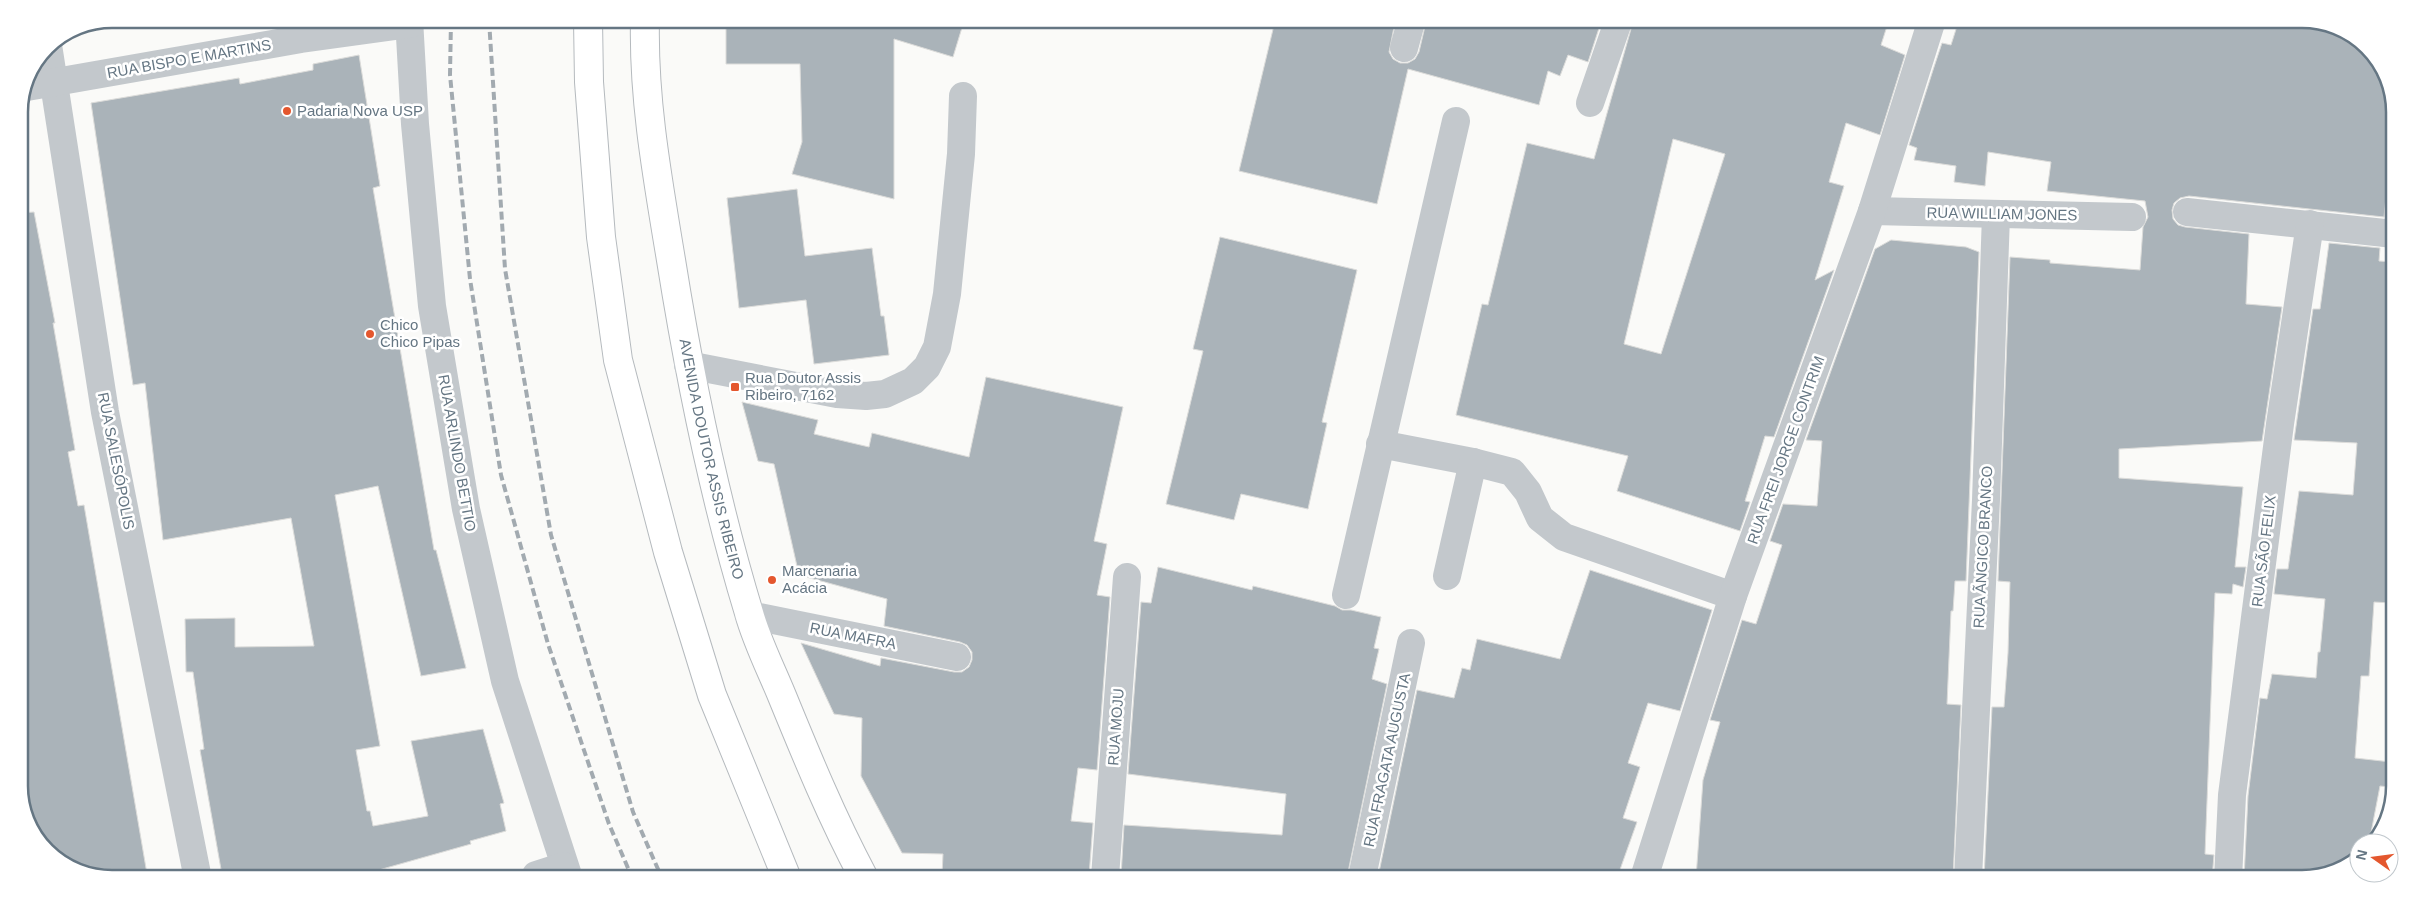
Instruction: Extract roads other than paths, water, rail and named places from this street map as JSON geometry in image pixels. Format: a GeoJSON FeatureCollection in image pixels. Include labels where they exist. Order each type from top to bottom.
{"type":"FeatureCollection","features":[{"type":"Feature","properties":{"kind":"main road"},"geometry":{"type":"LineString","coordinates":[[588,28],[590,82],[601,237],[618,360],[668,552],[712,694],[784,871]]}},
{"type":"Feature","properties":{"kind":"main road","name":"AVENIDA DOUTOR ASSIS RIBEIRO"},"geometry":{"type":"LineString","coordinates":[[645,28],[644,46],[656,169],[688,365],[713,476],[749,615],[849,851],[859,871]]}},
{"type":"Feature","properties":{"kind":"street","name":"RUA BISPO E MARTINS"},"geometry":{"type":"LineString","coordinates":[[32,87],[372,28]]}},
{"type":"Feature","properties":{"kind":"street","name":"RUA ARLINDO BETTIO"},"geometry":{"type":"LineString","coordinates":[[410,28],[415,124],[432,306],[466,509],[505,681],[566,871]]}},
{"type":"Feature","properties":{"kind":"street"},"geometry":{"type":"LineString","coordinates":[[1404,48],[1409,28]]}},
{"type":"Feature","properties":{"kind":"street"},"geometry":{"type":"LineString","coordinates":[[1590,103],[1616,28]]}},
{"type":"Feature","properties":{"kind":"street","name":"RUA FREI JORGE CONTRIM"},"geometry":{"type":"LineString","coordinates":[[1646,871],[1733,596],[1872,211],[1929,28]]}},
{"type":"Feature","properties":{"kind":"street","name":"RUA SALESÓPOLIS"},"geometry":{"type":"LineString","coordinates":[[50,55],[105,412],[196,871]]}},
{"type":"Feature","properties":{"kind":"street"},"geometry":{"type":"LineString","coordinates":[[688,365],[837,394],[866,396],[885,394],[913,381],[927,367],[937,347],[947,294],[961,154],[963,96]]}},
{"type":"Feature","properties":{"kind":"street"},"geometry":{"type":"LineString","coordinates":[[1346,595],[1456,121]]}},
{"type":"Feature","properties":{"kind":"street","name":"RUA WILLIAM JONES"},"geometry":{"type":"LineString","coordinates":[[1872,211],[2132,217]]}},
{"type":"Feature","properties":{"kind":"street"},"geometry":{"type":"LineString","coordinates":[[2187,212],[2386,233]]}},
{"type":"Feature","properties":{"kind":"street","name":"RUA ÃNGICO BRANCO"},"geometry":{"type":"LineString","coordinates":[[1968,871],[1986,500],[1996,214]]}},
{"type":"Feature","properties":{"kind":"street","name":"RUA SÃO FELIX"},"geometry":{"type":"LineString","coordinates":[[2228,871],[2232,795],[2280,424],[2310,224]]}},
{"type":"Feature","properties":{"kind":"street"},"geometry":{"type":"LineString","coordinates":[[1380,444],[1473,462],[1512,472],[1528,492],[1540,518],[1564,537],[1733,596]]}},
{"type":"Feature","properties":{"kind":"street"},"geometry":{"type":"LineString","coordinates":[[1447,576],[1473,462]]}},
{"type":"Feature","properties":{"kind":"street","name":"RUA MOJU"},"geometry":{"type":"LineString","coordinates":[[1105,871],[1127,577]]}},
{"type":"Feature","properties":{"kind":"street","name":"RUA MAFRA"},"geometry":{"type":"LineString","coordinates":[[749,615],[957,657]]}},
{"type":"Feature","properties":{"kind":"street","name":"RUA FRAGATA AUGUSTA"},"geometry":{"type":"LineString","coordinates":[[1363,871],[1411,642]]}},
{"type":"Feature","properties":{"kind":"railway"},"geometry":{"type":"LineString","coordinates":[[451,28],[450,75],[470,279],[501,475],[548,644],[609,824],[629,871]]}},
{"type":"Feature","properties":{"kind":"railway"},"geometry":{"type":"LineString","coordinates":[[490,28],[505,269],[551,535],[633,812],[659,871]]}},
{"type":"Feature","properties":{"kind":"place","name":"Padaria Nova USP"},"geometry":{"type":"Point","coordinates":[287,111]}},
{"type":"Feature","properties":{"kind":"place","name":"Chico Chico Pipas"},"geometry":{"type":"Point","coordinates":[370,334]}},
{"type":"Feature","properties":{"kind":"place","name":"Rua Doutor Assis Ribeiro, 7162"},"geometry":{"type":"Point","coordinates":[735,387]}},
{"type":"Feature","properties":{"kind":"place","name":"Marcenaria Acácia"},"geometry":{"type":"Point","coordinates":[772,580]}}]}
